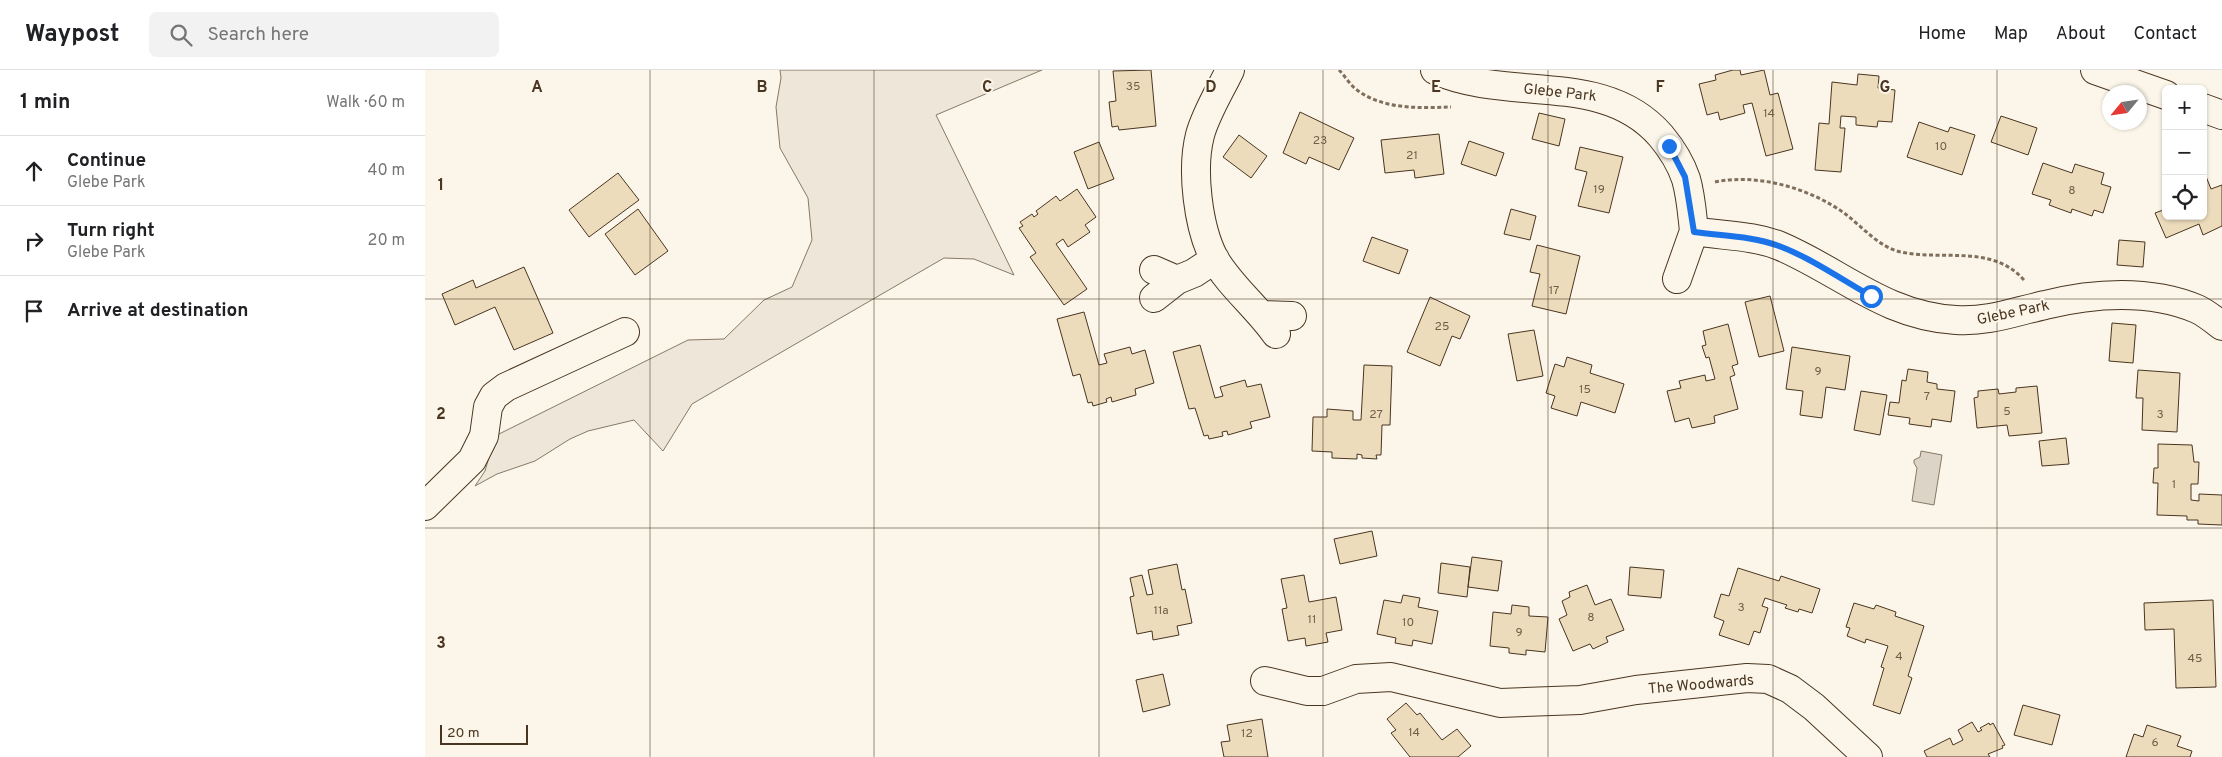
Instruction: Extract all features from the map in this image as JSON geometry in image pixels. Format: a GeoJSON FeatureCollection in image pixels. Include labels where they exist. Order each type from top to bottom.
{"type":"FeatureCollection","features":[{"type":"Feature","properties":{"kind":"street"},"geometry":{"type":"LineString","coordinates":[[1230,70],[1200,135],[1197,151],[1197,193],[1201,225],[1215,259],[1233,283],[1271,324]]}},
{"type":"Feature","properties":{"kind":"street","name":"Glebe Park"},"geometry":{"type":"LineString","coordinates":[[1435,70],[1451,77],[1471,82],[1537,90],[1573,91],[1602,96],[1632,109],[1652,125],[1669,146],[1688,187],[1694,232],[1677,279]]}},
{"type":"Feature","properties":{"kind":"street"},"geometry":{"type":"LineString","coordinates":[[2095,70],[2162,94]]}},
{"type":"Feature","properties":{"kind":"street"},"geometry":{"type":"LineString","coordinates":[[2207,109],[2222,115]]}},
{"type":"Feature","properties":{"kind":"street","name":"Glebe Park"},"geometry":{"type":"LineString","coordinates":[[1694,232],[1748,238],[1778,245],[1807,259],[1871,296],[1923,315],[1953,320],[1994,319],[2047,304],[2105,296],[2145,296],[2179,302],[2199,310],[2222,326]]}},
{"type":"Feature","properties":{"kind":"street"},"geometry":{"type":"LineString","coordinates":[[1154,298],[1165,275],[1194,273],[1215,259]]}},
{"type":"Feature","properties":{"kind":"street"},"geometry":{"type":"LineString","coordinates":[[425,506],[472,460],[484,436],[488,407],[494,396],[506,387],[625,332]]}},
{"type":"Feature","properties":{"kind":"street","name":"The Woodwards"},"geometry":{"type":"LineString","coordinates":[[1265,681],[1307,691],[1323,691],[1356,678],[1391,677],[1500,703],[1596,698],[1654,688],[1747,678],[1768,679],[1790,689],[1814,707],[1868,757]]}},
{"type":"Feature","properties":{"kind":"path"},"geometry":{"type":"LineString","coordinates":[[1688,187],[1726,180],[1749,179],[1782,185],[1817,197],[1839,209],[1876,240],[1901,252],[1939,256],[1968,254],[1998,261],[2019,274],[2047,304]]}},
{"type":"Feature","properties":{"kind":"shaded area"},"geometry":{"type":"Polygon","coordinates":[[[780,70],[1042,70],[936,115],[1014,275],[974,259],[944,258],[692,404],[663,451],[634,420],[588,431],[570,439],[535,461],[497,474],[475,486],[485,471],[495,436],[688,340],[724,339],[764,300],[792,287],[812,240],[808,198],[780,148],[776,107],[781,78],[780,70]]]}},
{"type":"Feature","properties":{"kind":"shaded area"},"geometry":{"type":"Polygon","coordinates":[[[1921,451],[1942,455],[1934,505],[1912,501],[1917,468],[1914,460],[1920,457],[1921,451]]]}},
{"type":"Feature","properties":{"kind":"building"},"geometry":{"type":"Polygon","coordinates":[[[1151,70],[1156,126],[1119,130],[1118,126],[1112,127],[1109,102],[1116,101],[1113,71],[1151,70]]]}},
{"type":"Feature","properties":{"kind":"building"},"geometry":{"type":"Polygon","coordinates":[[[1740,70],[1741,75],[1764,70],[1770,95],[1778,93],[1793,149],[1766,156],[1752,103],[1743,105],[1745,113],[1720,120],[1718,112],[1707,115],[1699,84],[1716,80],[1715,75],[1740,70]]]}},
{"type":"Feature","properties":{"kind":"building"},"geometry":{"type":"Polygon","coordinates":[[[1858,74],[1879,76],[1878,88],[1895,90],[1892,122],[1878,121],[1877,127],[1856,125],[1856,117],[1841,116],[1840,128],[1845,128],[1841,172],[1815,170],[1819,123],[1829,124],[1832,82],[1857,85],[1858,74]]]}},
{"type":"Feature","properties":{"kind":"building"},"geometry":{"type":"Polygon","coordinates":[[[1300,112],[1354,138],[1339,170],[1309,157],[1306,164],[1283,153],[1300,112]]]}},
{"type":"Feature","properties":{"kind":"building"},"geometry":{"type":"Polygon","coordinates":[[[1539,113],[1565,119],[1559,146],[1532,139],[1539,113]]]}},
{"type":"Feature","properties":{"kind":"building"},"geometry":{"type":"Polygon","coordinates":[[[2001,116],[2037,128],[2028,155],[1991,142],[2001,116]]]}},
{"type":"Feature","properties":{"kind":"building"},"geometry":{"type":"Polygon","coordinates":[[[1919,122],[1948,132],[1950,127],[1975,135],[1962,175],[1907,157],[1919,122]]]}},
{"type":"Feature","properties":{"kind":"building"},"geometry":{"type":"Polygon","coordinates":[[[1439,134],[1444,174],[1415,178],[1414,170],[1385,173],[1381,140],[1439,134]]]}},
{"type":"Feature","properties":{"kind":"building"},"geometry":{"type":"Polygon","coordinates":[[[1239,135],[1267,156],[1251,178],[1223,157],[1239,135]]]}},
{"type":"Feature","properties":{"kind":"building"},"geometry":{"type":"Polygon","coordinates":[[[1469,141],[1504,153],[1496,176],[1461,164],[1469,141]]]}},
{"type":"Feature","properties":{"kind":"building"},"geometry":{"type":"Polygon","coordinates":[[[1099,142],[1114,179],[1088,189],[1074,152],[1099,142]]]}},
{"type":"Feature","properties":{"kind":"building"},"geometry":{"type":"Polygon","coordinates":[[[1580,147],[1623,157],[1609,213],[1578,206],[1587,172],[1575,169],[1580,147]]]}},
{"type":"Feature","properties":{"kind":"building"},"geometry":{"type":"Polygon","coordinates":[[[2043,163],[2072,173],[2075,164],[2104,173],[2101,184],[2111,187],[2103,213],[2094,210],[2092,216],[2072,209],[2071,213],[2049,205],[2051,200],[2032,194],[2043,163]]]}},
{"type":"Feature","properties":{"kind":"building"},"geometry":{"type":"Polygon","coordinates":[[[618,173],[639,200],[589,237],[569,210],[618,173]]]}},
{"type":"Feature","properties":{"kind":"building"},"geometry":{"type":"Polygon","coordinates":[[[2207,179],[2211,189],[2222,185],[2222,226],[2203,235],[2199,224],[2166,238],[2155,213],[2162,210],[2162,220],[2207,220],[2207,179]]]}},
{"type":"Feature","properties":{"kind":"building"},"geometry":{"type":"Polygon","coordinates":[[[1077,189],[1096,217],[1085,225],[1090,232],[1068,247],[1063,239],[1056,244],[1087,289],[1064,305],[1030,257],[1036,253],[1019,228],[1023,226],[1020,222],[1032,214],[1034,217],[1038,214],[1036,211],[1056,196],[1060,201],[1077,189]]]}},
{"type":"Feature","properties":{"kind":"building"},"geometry":{"type":"Polygon","coordinates":[[[638,209],[668,251],[635,275],[605,234],[638,209]]]}},
{"type":"Feature","properties":{"kind":"building"},"geometry":{"type":"Polygon","coordinates":[[[1511,209],[1536,216],[1530,240],[1504,234],[1511,209]]]}},
{"type":"Feature","properties":{"kind":"building"},"geometry":{"type":"Polygon","coordinates":[[[1372,237],[1408,250],[1399,274],[1363,261],[1372,237]]]}},
{"type":"Feature","properties":{"kind":"building"},"geometry":{"type":"Polygon","coordinates":[[[2119,240],[2145,242],[2143,267],[2117,265],[2119,240]]]}},
{"type":"Feature","properties":{"kind":"building"},"geometry":{"type":"Polygon","coordinates":[[[1537,245],[1580,256],[1566,314],[1532,306],[1540,274],[1530,272],[1537,245]]]}},
{"type":"Feature","properties":{"kind":"building"},"geometry":{"type":"Polygon","coordinates":[[[524,267],[553,333],[514,350],[495,307],[455,325],[442,294],[473,280],[476,288],[524,267]]]}},
{"type":"Feature","properties":{"kind":"building"},"geometry":{"type":"Polygon","coordinates":[[[1770,296],[1784,351],[1759,357],[1745,302],[1770,296]]]}},
{"type":"Feature","properties":{"kind":"building"},"geometry":{"type":"Polygon","coordinates":[[[1430,297],[1470,316],[1460,339],[1452,336],[1440,366],[1407,352],[1430,297]]]}},
{"type":"Feature","properties":{"kind":"building"},"geometry":{"type":"Polygon","coordinates":[[[1084,312],[1099,365],[1107,363],[1104,354],[1130,347],[1132,354],[1145,350],[1154,383],[1135,389],[1136,395],[1112,402],[1111,397],[1106,399],[1107,402],[1093,406],[1092,402],[1088,403],[1080,374],[1073,376],[1057,319],[1084,312]]]}},
{"type":"Feature","properties":{"kind":"building"},"geometry":{"type":"Polygon","coordinates":[[[2112,323],[2136,325],[2133,363],[2109,361],[2112,323]]]}},
{"type":"Feature","properties":{"kind":"building"},"geometry":{"type":"Polygon","coordinates":[[[1728,324],[1738,364],[1732,366],[1735,375],[1730,377],[1738,409],[1714,416],[1715,423],[1692,428],[1689,418],[1675,422],[1667,391],[1681,388],[1679,381],[1705,375],[1706,381],[1715,379],[1709,357],[1706,358],[1702,346],[1706,345],[1703,331],[1728,324]]]}},
{"type":"Feature","properties":{"kind":"building"},"geometry":{"type":"Polygon","coordinates":[[[1534,330],[1543,376],[1517,381],[1508,334],[1534,330]]]}},
{"type":"Feature","properties":{"kind":"building"},"geometry":{"type":"Polygon","coordinates":[[[1200,345],[1215,398],[1223,396],[1220,387],[1245,380],[1247,387],[1261,384],[1270,417],[1250,422],[1252,428],[1228,435],[1227,431],[1222,432],[1223,436],[1209,439],[1208,435],[1204,436],[1195,408],[1189,409],[1173,352],[1200,345]]]}},
{"type":"Feature","properties":{"kind":"building"},"geometry":{"type":"Polygon","coordinates":[[[1792,347],[1850,356],[1845,390],[1826,387],[1822,418],[1800,415],[1803,391],[1786,389],[1792,347]]]}},
{"type":"Feature","properties":{"kind":"building"},"geometry":{"type":"Polygon","coordinates":[[[1567,357],[1592,365],[1590,373],[1624,384],[1615,413],[1581,402],[1577,416],[1551,408],[1555,396],[1546,393],[1555,364],[1564,367],[1567,357]]]}},
{"type":"Feature","properties":{"kind":"building"},"geometry":{"type":"Polygon","coordinates":[[[1364,365],[1392,366],[1390,425],[1382,425],[1381,455],[1376,455],[1377,459],[1362,458],[1362,455],[1357,454],[1357,459],[1332,458],[1332,452],[1312,451],[1313,417],[1327,417],[1327,409],[1353,411],[1353,420],[1361,420],[1364,365]]]}},
{"type":"Feature","properties":{"kind":"building"},"geometry":{"type":"Polygon","coordinates":[[[1908,369],[1928,372],[1927,382],[1937,384],[1937,389],[1955,391],[1951,422],[1932,419],[1931,427],[1909,424],[1910,418],[1888,415],[1890,402],[1899,403],[1902,380],[1906,381],[1908,369]]]}},
{"type":"Feature","properties":{"kind":"building"},"geometry":{"type":"Polygon","coordinates":[[[2138,370],[2180,373],[2177,432],[2142,430],[2143,398],[2136,398],[2138,370]]]}},
{"type":"Feature","properties":{"kind":"building"},"geometry":{"type":"Polygon","coordinates":[[[2037,386],[2042,433],[2009,436],[2007,425],[1977,428],[1974,398],[1978,397],[1978,391],[1998,389],[1999,394],[2016,392],[2016,388],[2037,386]]]}},
{"type":"Feature","properties":{"kind":"building"},"geometry":{"type":"Polygon","coordinates":[[[1861,391],[1887,395],[1880,435],[1854,430],[1861,391]]]}},
{"type":"Feature","properties":{"kind":"building"},"geometry":{"type":"Polygon","coordinates":[[[2066,438],[2069,464],[2042,466],[2039,441],[2066,438]]]}},
{"type":"Feature","properties":{"kind":"building"},"geometry":{"type":"Polygon","coordinates":[[[2158,444],[2192,445],[2194,462],[2199,462],[2198,484],[2191,484],[2191,500],[2199,501],[2199,494],[2222,495],[2222,525],[2198,524],[2198,520],[2187,520],[2187,516],[2157,515],[2158,483],[2153,483],[2154,468],[2158,468],[2158,444]]]}},
{"type":"Feature","properties":{"kind":"building"},"geometry":{"type":"Polygon","coordinates":[[[1372,531],[1377,556],[1340,564],[1334,539],[1372,531]]]}},
{"type":"Feature","properties":{"kind":"building"},"geometry":{"type":"Polygon","coordinates":[[[1472,557],[1502,561],[1498,591],[1468,587],[1472,557]]]}},
{"type":"Feature","properties":{"kind":"building"},"geometry":{"type":"Polygon","coordinates":[[[1441,563],[1470,567],[1467,597],[1438,593],[1441,563]]]}},
{"type":"Feature","properties":{"kind":"building"},"geometry":{"type":"Polygon","coordinates":[[[1177,564],[1182,590],[1185,589],[1192,623],[1177,626],[1179,635],[1153,640],[1152,631],[1137,634],[1130,597],[1134,596],[1130,578],[1142,575],[1147,595],[1153,594],[1148,570],[1177,564]]]}},
{"type":"Feature","properties":{"kind":"building"},"geometry":{"type":"Polygon","coordinates":[[[1630,567],[1664,570],[1661,598],[1628,595],[1630,567]]]}},
{"type":"Feature","properties":{"kind":"building"},"geometry":{"type":"Polygon","coordinates":[[[1738,568],[1779,581],[1781,576],[1820,589],[1812,613],[1799,609],[1798,612],[1785,608],[1787,605],[1765,598],[1762,606],[1768,608],[1760,633],[1754,631],[1749,645],[1719,635],[1724,621],[1714,617],[1721,594],[1729,596],[1738,568]]]}},
{"type":"Feature","properties":{"kind":"building"},"geometry":{"type":"Polygon","coordinates":[[[1304,575],[1309,602],[1336,597],[1342,630],[1326,633],[1328,642],[1306,646],[1305,638],[1288,641],[1282,609],[1287,608],[1281,579],[1304,575]]]}},
{"type":"Feature","properties":{"kind":"building"},"geometry":{"type":"Polygon","coordinates":[[[1587,585],[1595,605],[1611,599],[1624,630],[1606,637],[1608,642],[1593,649],[1590,644],[1573,651],[1559,619],[1567,615],[1562,601],[1570,597],[1569,592],[1587,585]]]}},
{"type":"Feature","properties":{"kind":"building"},"geometry":{"type":"Polygon","coordinates":[[[1403,595],[1420,598],[1418,607],[1438,611],[1432,644],[1413,640],[1412,646],[1395,643],[1396,638],[1377,634],[1384,600],[1401,603],[1403,595]]]}},
{"type":"Feature","properties":{"kind":"building"},"geometry":{"type":"Polygon","coordinates":[[[2213,600],[2216,687],[2176,688],[2174,629],[2145,630],[2144,603],[2213,600]]]}},
{"type":"Feature","properties":{"kind":"building"},"geometry":{"type":"Polygon","coordinates":[[[1854,603],[1874,609],[1876,605],[1896,612],[1895,616],[1924,626],[1908,676],[1912,678],[1900,714],[1873,705],[1884,668],[1881,667],[1888,646],[1866,639],[1865,643],[1847,636],[1850,628],[1846,627],[1854,603]]]}},
{"type":"Feature","properties":{"kind":"building"},"geometry":{"type":"Polygon","coordinates":[[[1512,605],[1529,607],[1529,616],[1548,617],[1545,652],[1526,650],[1526,655],[1509,653],[1509,648],[1490,646],[1493,612],[1511,614],[1512,605]]]}},
{"type":"Feature","properties":{"kind":"building"},"geometry":{"type":"Polygon","coordinates":[[[1163,674],[1170,705],[1143,712],[1136,680],[1163,674]]]}},
{"type":"Feature","properties":{"kind":"building"},"geometry":{"type":"Polygon","coordinates":[[[1406,703],[1417,715],[1420,713],[1442,740],[1457,729],[1471,746],[1458,757],[1410,757],[1391,733],[1396,730],[1387,719],[1406,703]]]}},
{"type":"Feature","properties":{"kind":"building"},"geometry":{"type":"Polygon","coordinates":[[[2023,705],[2060,715],[2052,745],[2014,735],[2023,705]]]}},
{"type":"Feature","properties":{"kind":"building"},"geometry":{"type":"Polygon","coordinates":[[[1262,719],[1268,757],[1224,757],[1221,742],[1230,741],[1227,725],[1262,719]]]}},
{"type":"Feature","properties":{"kind":"building"},"geometry":{"type":"Polygon","coordinates":[[[1972,722],[1978,732],[1982,730],[1980,728],[1993,723],[2005,745],[2002,746],[2003,748],[1988,754],[1990,757],[1927,757],[1924,751],[1950,738],[1953,745],[1963,740],[1958,730],[1972,722]]]}},
{"type":"Feature","properties":{"kind":"building"},"geometry":{"type":"Polygon","coordinates":[[[2147,725],[2181,736],[2177,746],[2192,751],[2190,757],[2126,757],[2134,734],[2143,737],[2147,725]]]}},
{"type":"Feature","properties":{"kind":"route"},"geometry":{"type":"LineString","coordinates":[[1669,146],[1688,187],[1694,232],[1748,238],[1778,245],[1807,259],[1871,296]]}}]}
